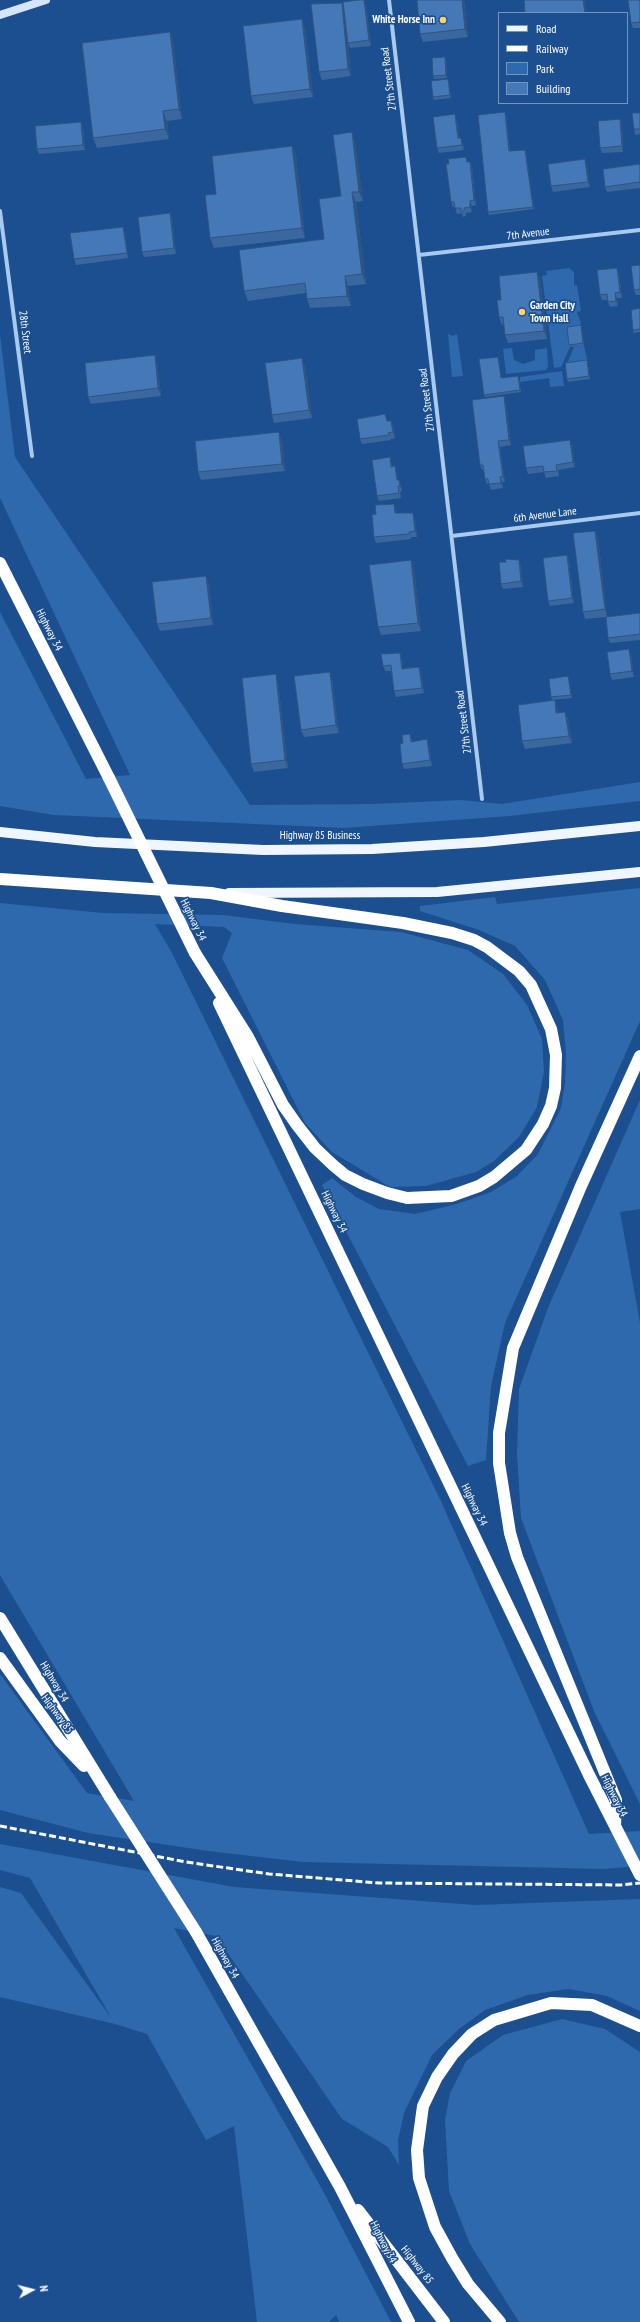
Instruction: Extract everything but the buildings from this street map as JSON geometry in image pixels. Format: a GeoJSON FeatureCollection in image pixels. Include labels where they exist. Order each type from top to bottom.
{"type":"FeatureCollection","features":[{"type":"Feature","properties":{"kind":"highway","name":"Highway 34"},"geometry":{"type":"LineString","coordinates":[[1,566],[109,778],[195,953],[640,1875]]}},
{"type":"Feature","properties":{"kind":"highway"},"geometry":{"type":"LineString","coordinates":[[0,879],[211,893],[282,906],[403,923],[452,933],[487,947],[519,971],[531,985],[551,1029],[556,1055],[555,1088],[551,1106],[543,1124],[526,1150],[494,1177],[479,1186],[451,1196],[407,1198],[387,1193],[344,1175],[315,1148],[283,1105],[248,1037],[195,953]]}},
{"type":"Feature","properties":{"kind":"highway"},"geometry":{"type":"LineString","coordinates":[[616,1827],[616,1800],[517,1557],[510,1532],[499,1463],[499,1433],[513,1348],[581,1186],[640,1056]]}},
{"type":"Feature","properties":{"kind":"highway","name":"Highway 34"},"geometry":{"type":"LineString","coordinates":[[0,1618],[110,1798],[196,1932],[340,2187],[409,2322]]}},
{"type":"Feature","properties":{"kind":"highway","name":"Highway 85"},"geometry":{"type":"LineString","coordinates":[[0,1658],[60,1741],[100,1781]]}},
{"type":"Feature","properties":{"kind":"highway"},"geometry":{"type":"LineString","coordinates":[[500,2322],[468,2284],[435,2227],[426,2203],[419,2178],[417,2150],[423,2106],[453,2054],[472,2034],[494,2020],[551,2003],[592,2005],[640,2026]]}},
{"type":"Feature","properties":{"kind":"highway","name":"Highway 85"},"geometry":{"type":"LineString","coordinates":[[340,2187],[444,2322]]}},
{"type":"Feature","properties":{"kind":"main road"},"geometry":{"type":"LineString","coordinates":[[0,15],[46,0]]}},
{"type":"Feature","properties":{"kind":"main road","name":"Highway 85 Business"},"geometry":{"type":"LineString","coordinates":[[0,832],[102,843],[263,850],[372,849],[484,842],[640,826]]}},
{"type":"Feature","properties":{"kind":"main road"},"geometry":{"type":"LineString","coordinates":[[211,893],[437,892],[640,872]]}},
{"type":"Feature","properties":{"kind":"street","name":"27th Street Road"},"geometry":{"type":"LineString","coordinates":[[389,0],[482,799]]}},
{"type":"Feature","properties":{"kind":"street","name":"28th Street"},"geometry":{"type":"LineString","coordinates":[[0,211],[32,456]]}},
{"type":"Feature","properties":{"kind":"street","name":"7th Avenue"},"geometry":{"type":"LineString","coordinates":[[419,255],[640,230]]}},
{"type":"Feature","properties":{"kind":"street","name":"6th Avenue Lane"},"geometry":{"type":"LineString","coordinates":[[452,536],[640,513]]}},
{"type":"Feature","properties":{"kind":"green space"},"geometry":{"type":"Polygon","coordinates":[[[569,268],[574,272],[574,286],[577,285],[581,311],[577,312],[581,323],[561,367],[554,368],[542,276],[547,275],[546,271],[569,268]]]}},
{"type":"Feature","properties":{"kind":"green space"},"geometry":{"type":"Polygon","coordinates":[[[448,334],[453,336],[457,334],[463,376],[452,377],[448,334]]]}},
{"type":"Feature","properties":{"kind":"green space"},"geometry":{"type":"Polygon","coordinates":[[[0,335],[15,457],[250,805],[373,804],[461,800],[502,804],[640,782],[640,801],[510,816],[344,828],[54,815],[0,806],[0,612],[86,779],[130,775],[0,498],[0,335]]]}},
{"type":"Feature","properties":{"kind":"green space"},"geometry":{"type":"Polygon","coordinates":[[[584,346],[588,363],[566,366],[574,347],[584,346]]]}},
{"type":"Feature","properties":{"kind":"green space"},"geometry":{"type":"Polygon","coordinates":[[[512,348],[514,360],[523,364],[535,360],[535,350],[547,348],[548,367],[546,370],[506,374],[503,349],[512,348]]]}},
{"type":"Feature","properties":{"kind":"green space"},"geometry":{"type":"Polygon","coordinates":[[[562,371],[564,386],[550,387],[549,378],[520,382],[520,377],[562,371]]]}},
{"type":"Feature","properties":{"kind":"green space"},"geometry":{"type":"Polygon","coordinates":[[[640,888],[640,1021],[505,1323],[491,1386],[486,1460],[468,1466],[322,1185],[332,1178],[356,1197],[379,1209],[415,1214],[457,1204],[491,1192],[517,1176],[538,1154],[561,1108],[565,1083],[566,1053],[563,1020],[545,980],[515,946],[479,930],[420,911],[420,906],[495,897],[497,904],[640,888]]]}},
{"type":"Feature","properties":{"kind":"green space"},"geometry":{"type":"Polygon","coordinates":[[[0,903],[103,913],[223,915],[295,924],[401,932],[468,950],[503,974],[527,1005],[542,1039],[544,1072],[537,1107],[519,1137],[494,1161],[476,1172],[426,1186],[390,1187],[332,1152],[305,1123],[222,958],[232,933],[224,927],[155,924],[172,953],[440,1499],[589,1834],[640,1831],[640,1866],[604,1869],[303,1862],[208,1851],[88,1833],[0,1810],[0,1674],[87,1793],[134,1801],[0,1575],[0,903]]]}},
{"type":"Feature","properties":{"kind":"green space"},"geometry":{"type":"Polygon","coordinates":[[[640,1100],[640,1209],[620,1212],[640,1323],[640,1804],[594,1711],[521,1518],[517,1454],[519,1389],[548,1308],[640,1100]]]}},
{"type":"Feature","properties":{"kind":"green space"},"geometry":{"type":"Polygon","coordinates":[[[0,1844],[234,1887],[476,1905],[640,1899],[640,2011],[607,1996],[568,1989],[528,1995],[485,2010],[459,2029],[432,2055],[404,2113],[398,2140],[399,2165],[388,2147],[342,2119],[216,1936],[174,1928],[322,2189],[391,2322],[339,2322],[336,2315],[329,2322],[257,2322],[234,2126],[206,2140],[147,2034],[115,2024],[0,1997],[0,1887],[21,1893],[112,2019],[30,1878],[0,1870],[0,1844]]]}},
{"type":"Feature","properties":{"kind":"green space"},"geometry":{"type":"Polygon","coordinates":[[[562,2019],[605,2029],[640,2052],[640,2322],[519,2322],[470,2244],[449,2191],[445,2120],[450,2093],[466,2061],[503,2035],[562,2019]]]}},
{"type":"Feature","properties":{"kind":"railway"},"geometry":{"type":"LineString","coordinates":[[0,1826],[186,1862],[269,1874],[379,1883],[621,1885],[640,1883]]}},
{"type":"Feature","properties":{"kind":"place","name":"White Horse Inn"},"geometry":{"type":"Point","coordinates":[443,20]}},
{"type":"Feature","properties":{"kind":"place","name":"Garden City Town Hall"},"geometry":{"type":"Point","coordinates":[522,312]}}]}
